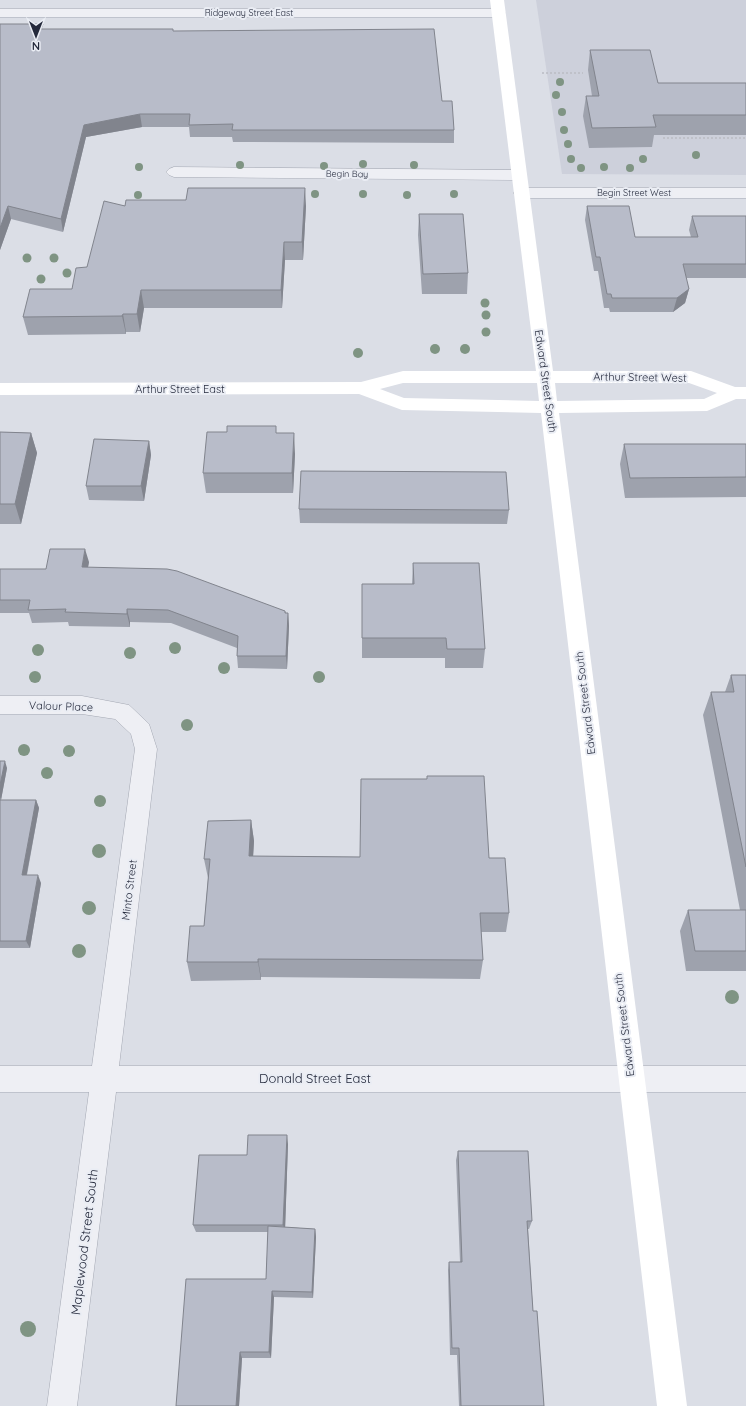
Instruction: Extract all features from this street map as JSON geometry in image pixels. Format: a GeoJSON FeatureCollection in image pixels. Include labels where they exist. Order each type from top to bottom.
{"type":"FeatureCollection","features":[{"type":"Feature","properties":{"kind":"main road","name":"Edward Street South"},"geometry":{"type":"LineString","coordinates":[[498,7],[550,407],[672,1406]]}},
{"type":"Feature","properties":{"kind":"main road","name":"Arthur Street East"},"geometry":{"type":"LineString","coordinates":[[0,390],[360,388],[403,377],[545,377]]}},
{"type":"Feature","properties":{"kind":"main road","name":"Arthur Street West"},"geometry":{"type":"LineString","coordinates":[[545,377],[691,377],[740,393]]}},
{"type":"Feature","properties":{"kind":"main road","name":"Arthur Street East"},"geometry":{"type":"LineString","coordinates":[[360,388],[402,404],[550,407]]}},
{"type":"Feature","properties":{"kind":"main road","name":"Arthur Street West"},"geometry":{"type":"LineString","coordinates":[[550,407],[707,405],[740,393]]}},
{"type":"Feature","properties":{"kind":"street","name":"Ridgeway Street East"},"geometry":{"type":"LineString","coordinates":[[0,13],[498,7]]}},
{"type":"Feature","properties":{"kind":"street","name":"Begin Bay"},"geometry":{"type":"LineString","coordinates":[[174,172],[519,175]]}},
{"type":"Feature","properties":{"kind":"street","name":"Begin Street West"},"geometry":{"type":"LineString","coordinates":[[521,193],[746,193]]}},
{"type":"Feature","properties":{"kind":"street","name":"Valour Place"},"geometry":{"type":"LineString","coordinates":[[0,705],[82,705],[121,711]]}},
{"type":"Feature","properties":{"kind":"street","name":"Minto Street"},"geometry":{"type":"LineString","coordinates":[[105,1078],[146,749],[141,730],[121,711]]}},
{"type":"Feature","properties":{"kind":"street","name":"Maplewood Street South"},"geometry":{"type":"LineString","coordinates":[[62,1406],[105,1078]]}},
{"type":"Feature","properties":{"kind":"street","name":"Donald Street East"},"geometry":{"type":"LineString","coordinates":[[0,1079],[631,1078],[746,1080]]}},
{"type":"Feature","properties":{"kind":"path"},"geometry":{"type":"LineString","coordinates":[[542,73],[583,73]]}},
{"type":"Feature","properties":{"kind":"path"},"geometry":{"type":"LineString","coordinates":[[663,138],[746,138]]}},
{"type":"Feature","properties":{"kind":"shaded area"},"geometry":{"type":"Polygon","coordinates":[[[536,0],[746,0],[746,175],[562,174],[536,0]]]}},
{"type":"Feature","properties":{"kind":"building"},"geometry":{"type":"Polygon","coordinates":[[[0,24],[43,24],[41,29],[173,29],[173,31],[434,29],[442,101],[452,101],[454,130],[232,130],[233,124],[189,125],[190,114],[140,114],[84,125],[61,219],[8,206],[0,228],[0,24]]]}},
{"type":"Feature","properties":{"kind":"building"},"geometry":{"type":"Polygon","coordinates":[[[590,50],[650,50],[658,83],[746,83],[746,115],[653,115],[656,127],[592,128],[586,96],[599,96],[590,50]]]}},
{"type":"Feature","properties":{"kind":"building"},"geometry":{"type":"Polygon","coordinates":[[[188,188],[305,188],[302,242],[284,242],[281,290],[141,290],[137,314],[123,314],[122,316],[23,317],[30,289],[72,289],[76,268],[87,267],[104,201],[125,206],[126,200],[186,200],[188,188]]]}},
{"type":"Feature","properties":{"kind":"building"},"geometry":{"type":"Polygon","coordinates":[[[587,206],[629,206],[635,237],[698,237],[692,216],[746,216],[746,264],[683,264],[689,289],[677,298],[612,298],[611,294],[607,294],[600,257],[596,257],[587,206]]]}},
{"type":"Feature","properties":{"kind":"building"},"geometry":{"type":"Polygon","coordinates":[[[419,214],[463,214],[468,273],[423,274],[419,214]]]}},
{"type":"Feature","properties":{"kind":"building"},"geometry":{"type":"Polygon","coordinates":[[[227,426],[276,426],[276,433],[294,433],[292,473],[203,473],[207,432],[227,432],[227,426]]]}},
{"type":"Feature","properties":{"kind":"building"},"geometry":{"type":"Polygon","coordinates":[[[0,432],[31,433],[15,504],[0,504],[0,432]]]}},
{"type":"Feature","properties":{"kind":"building"},"geometry":{"type":"Polygon","coordinates":[[[94,439],[149,441],[141,486],[86,486],[94,439]]]}},
{"type":"Feature","properties":{"kind":"building"},"geometry":{"type":"Polygon","coordinates":[[[624,444],[746,444],[746,477],[630,478],[624,444]]]}},
{"type":"Feature","properties":{"kind":"building"},"geometry":{"type":"Polygon","coordinates":[[[301,471],[506,472],[509,510],[299,509],[301,471]]]}},
{"type":"Feature","properties":{"kind":"building"},"geometry":{"type":"Polygon","coordinates":[[[50,549],[85,549],[82,567],[167,569],[177,571],[285,611],[285,613],[288,613],[286,656],[237,656],[238,636],[168,610],[127,609],[127,614],[65,612],[66,609],[28,610],[30,600],[0,600],[0,569],[46,569],[50,549]]]}},
{"type":"Feature","properties":{"kind":"building"},"geometry":{"type":"Polygon","coordinates":[[[413,563],[479,563],[485,649],[447,649],[446,638],[362,638],[362,584],[414,584],[413,563]]]}},
{"type":"Feature","properties":{"kind":"building"},"geometry":{"type":"Polygon","coordinates":[[[731,675],[746,675],[746,867],[711,692],[734,692],[731,675]]]}},
{"type":"Feature","properties":{"kind":"building"},"geometry":{"type":"Polygon","coordinates":[[[0,761],[5,761],[0,785],[0,761]]]}},
{"type":"Feature","properties":{"kind":"building"},"geometry":{"type":"Polygon","coordinates":[[[427,776],[484,776],[489,858],[505,858],[509,913],[480,913],[483,960],[258,959],[258,962],[187,962],[190,926],[204,926],[210,859],[204,859],[208,821],[251,820],[249,856],[360,857],[361,779],[427,779],[427,776]]]}},
{"type":"Feature","properties":{"kind":"building"},"geometry":{"type":"Polygon","coordinates":[[[0,800],[36,800],[22,875],[38,875],[26,941],[0,941],[0,800]]]}},
{"type":"Feature","properties":{"kind":"building"},"geometry":{"type":"Polygon","coordinates":[[[688,910],[746,910],[746,951],[695,951],[688,910]]]}},
{"type":"Feature","properties":{"kind":"building"},"geometry":{"type":"Polygon","coordinates":[[[248,1135],[287,1135],[283,1225],[193,1225],[199,1155],[247,1155],[248,1135]]]}},
{"type":"Feature","properties":{"kind":"building"},"geometry":{"type":"Polygon","coordinates":[[[458,1151],[528,1151],[532,1221],[527,1221],[533,1311],[537,1311],[544,1406],[461,1406],[459,1348],[452,1348],[449,1262],[462,1262],[458,1151]]]}},
{"type":"Feature","properties":{"kind":"building"},"geometry":{"type":"Polygon","coordinates":[[[268,1226],[315,1229],[312,1292],[272,1291],[269,1352],[240,1352],[236,1406],[176,1406],[186,1279],[266,1279],[268,1226]]]}}]}
